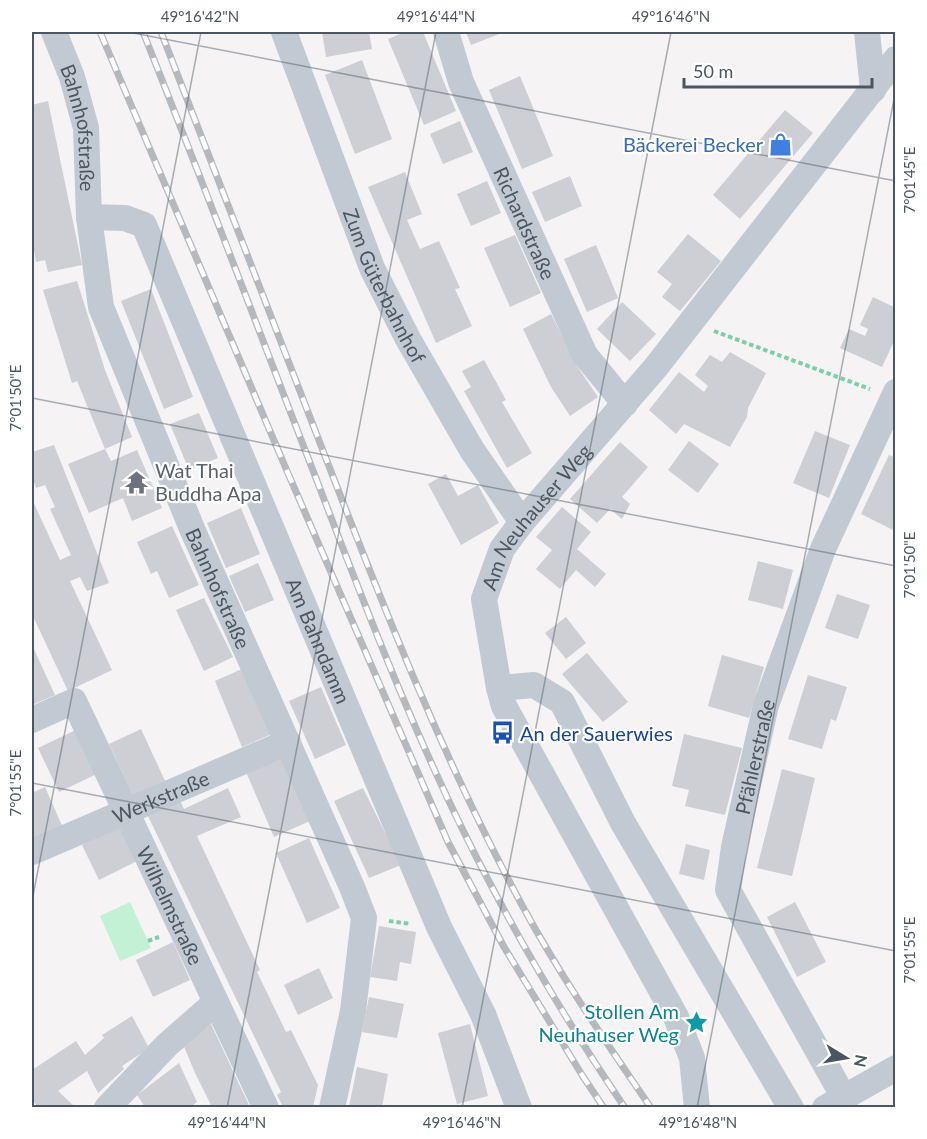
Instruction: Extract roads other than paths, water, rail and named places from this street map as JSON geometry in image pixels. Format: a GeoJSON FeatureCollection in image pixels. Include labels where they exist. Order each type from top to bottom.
{"type":"FeatureCollection","features":[{"type":"Feature","properties":{"kind":"street","name":"Bahnhofstraße"},"geometry":{"type":"LineString","coordinates":[[54,32],[72,77],[86,128],[89,217],[101,307],[193,531],[364,918],[353,1011],[332,1107]]}},
{"type":"Feature","properties":{"kind":"street","name":"Zum Güterbahnhof"},"geometry":{"type":"LineString","coordinates":[[284,32],[372,268],[408,339],[472,450],[522,522]]}},
{"type":"Feature","properties":{"kind":"street","name":"Richardstraße"},"geometry":{"type":"LineString","coordinates":[[446,32],[461,82],[585,356],[625,404]]}},
{"type":"Feature","properties":{"kind":"street"},"geometry":{"type":"LineString","coordinates":[[867,32],[873,90]]}},
{"type":"Feature","properties":{"kind":"street","name":"Am Neuhauser Weg"},"geometry":{"type":"LineString","coordinates":[[697,1107],[692,1058],[676,1017],[504,706],[484,599],[502,549],[522,522],[625,404],[896,59]]}},
{"type":"Feature","properties":{"kind":"street","name":"Am Bahndamm"},"geometry":{"type":"LineString","coordinates":[[89,217],[125,218],[144,225],[439,927],[483,1014],[519,1107]]}},
{"type":"Feature","properties":{"kind":"street","name":"Pfählerstraße"},"geometry":{"type":"LineString","coordinates":[[834,1102],[728,890],[734,847],[766,705],[823,549],[895,396]]}},
{"type":"Feature","properties":{"kind":"street"},"geometry":{"type":"LineString","coordinates":[[499,688],[534,685],[562,702],[623,824],[791,1107]]}},
{"type":"Feature","properties":{"kind":"street","name":"Wilhelmstraße"},"geometry":{"type":"LineString","coordinates":[[32,720],[74,701],[266,1107]]}},
{"type":"Feature","properties":{"kind":"street","name":"Werkstraße"},"geometry":{"type":"LineString","coordinates":[[32,852],[288,742]]}},
{"type":"Feature","properties":{"kind":"street"},"geometry":{"type":"LineString","coordinates":[[107,1107],[167,1045],[216,1002]]}},
{"type":"Feature","properties":{"kind":"street"},"geometry":{"type":"LineString","coordinates":[[834,1102],[896,1068]]}},
{"type":"Feature","properties":{"kind":"railway"},"geometry":{"type":"LineString","coordinates":[[100,32],[448,842],[504,947],[604,1108]]}},
{"type":"Feature","properties":{"kind":"railway"},"geometry":{"type":"LineString","coordinates":[[143,32],[358,588],[421,741],[508,917],[556,1000],[625,1108]]}},
{"type":"Feature","properties":{"kind":"railway"},"geometry":{"type":"LineString","coordinates":[[161,32],[366,561],[439,736],[523,907],[584,1009],[651,1108]]}},
{"type":"Feature","properties":{"kind":"place","name":"Bäckerei Becker"},"geometry":{"type":"Point","coordinates":[781,144]}},
{"type":"Feature","properties":{"kind":"place","name":"Wat Thai Buddha Apa"},"geometry":{"type":"Point","coordinates":[137,482]}},
{"type":"Feature","properties":{"kind":"place","name":"An der Sauerwies"},"geometry":{"type":"Point","coordinates":[502,733]}},
{"type":"Feature","properties":{"kind":"place","name":"Stollen Am Neuhauser Weg"},"geometry":{"type":"Point","coordinates":[697,1022]}}]}
